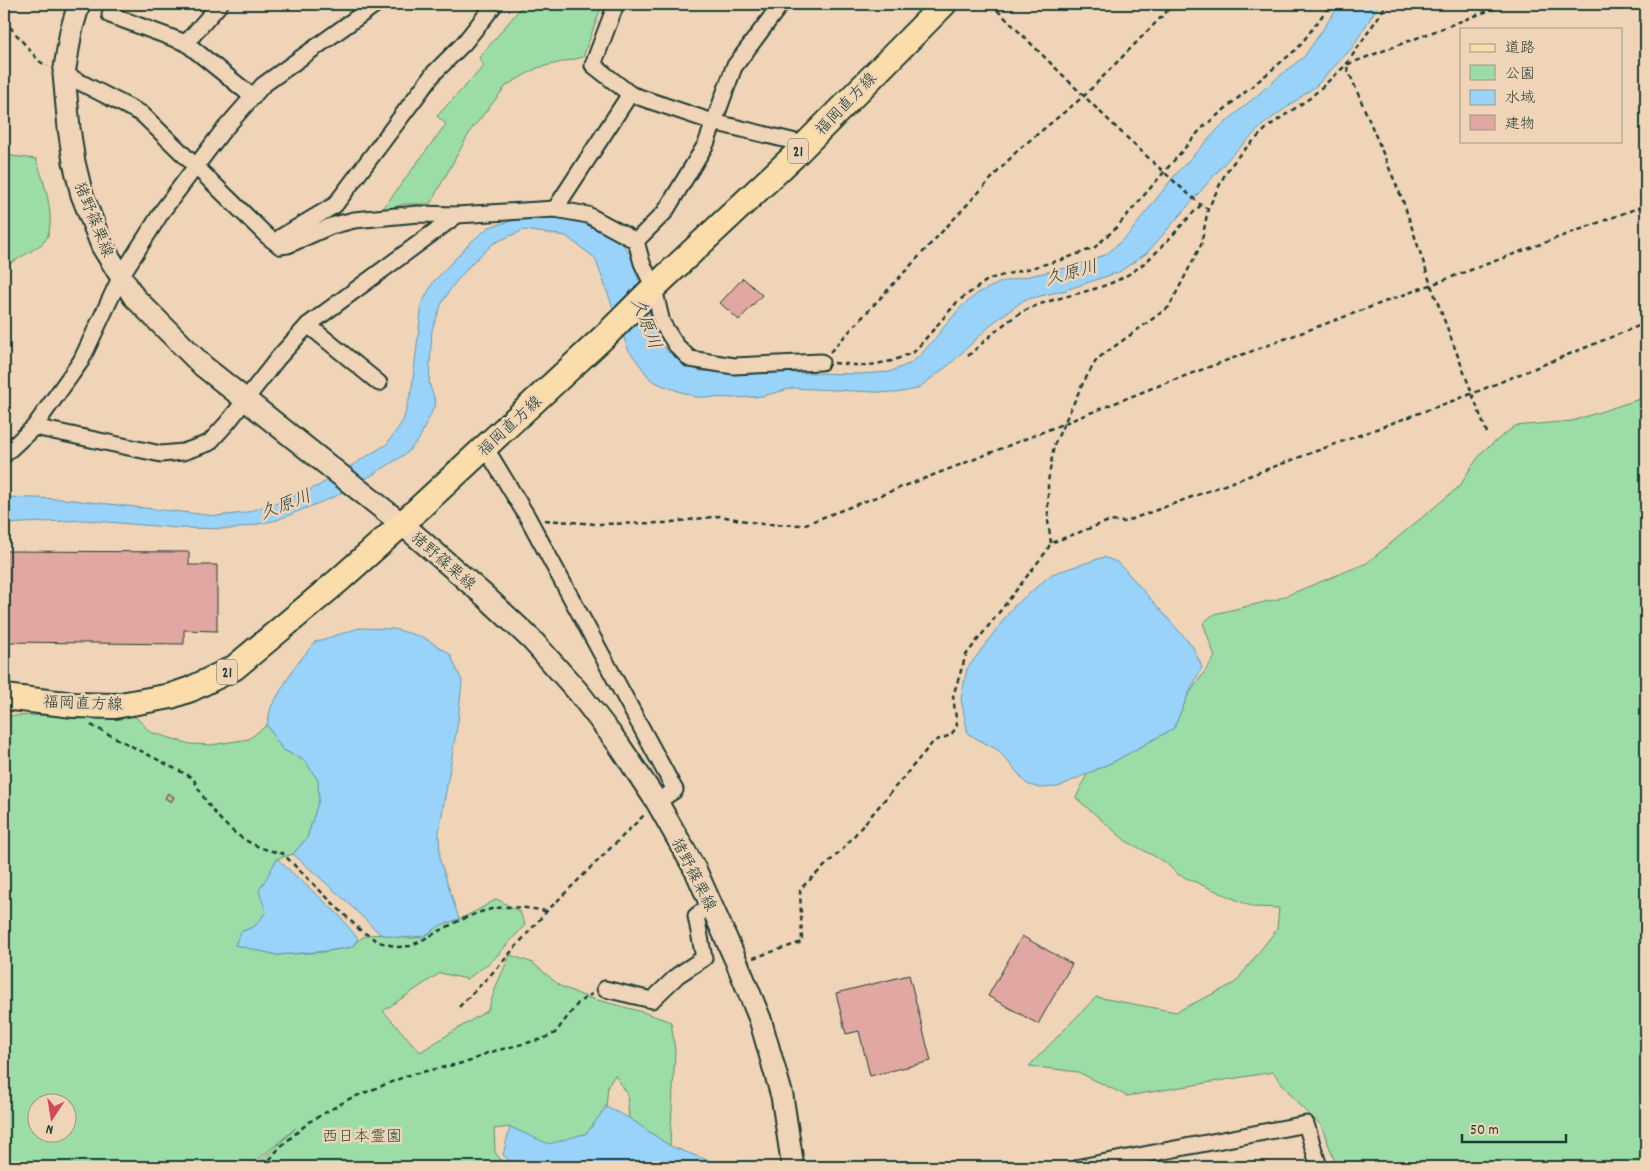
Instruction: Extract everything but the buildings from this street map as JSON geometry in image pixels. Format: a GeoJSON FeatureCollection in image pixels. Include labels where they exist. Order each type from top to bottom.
{"type":"FeatureCollection","features":[{"type":"Feature","properties":{"kind":"main road","name":"猪野篠栗線"},"geometry":{"type":"LineString","coordinates":[[79,4],[71,31],[64,74],[74,162],[82,195],[102,246],[134,297],[196,360],[402,524],[532,640],[579,693],[619,745],[657,802],[696,871],[738,963],[760,1020],[782,1096],[793,1167]]}},
{"type":"Feature","properties":{"kind":"main road","name":"福岡直方線"},"geometry":{"type":"LineString","coordinates":[[4,696],[74,705],[115,706],[151,700],[191,689],[234,668],[402,524],[608,333],[803,147],[944,4]]}},
{"type":"Feature","properties":{"kind":"street"},"geometry":{"type":"LineString","coordinates":[[114,4],[110,15],[186,43],[253,97]]}},
{"type":"Feature","properties":{"kind":"street"},"geometry":{"type":"LineString","coordinates":[[186,43],[220,4]]}},
{"type":"Feature","properties":{"kind":"street"},"geometry":{"type":"LineString","coordinates":[[4,455],[34,426],[81,361],[121,276],[163,210],[221,133],[263,85],[376,4]]}},
{"type":"Feature","properties":{"kind":"street"},"geometry":{"type":"LineString","coordinates":[[280,246],[281,237],[335,205],[434,73],[464,43],[495,4]]}},
{"type":"Feature","properties":{"kind":"street"},"geometry":{"type":"LineString","coordinates":[[616,4],[593,65],[630,94],[713,122],[796,142],[803,147]]}},
{"type":"Feature","properties":{"kind":"street"},"geometry":{"type":"LineString","coordinates":[[636,241],[665,212],[706,144],[734,67],[772,6]]}},
{"type":"Feature","properties":{"kind":"street"},"geometry":{"type":"LineString","coordinates":[[64,74],[142,114],[267,236],[280,246],[288,245],[331,226],[354,220],[418,214],[457,215],[555,209],[588,215],[636,241],[662,323],[676,344],[690,359],[734,366],[820,362]]}},
{"type":"Feature","properties":{"kind":"street"},"geometry":{"type":"LineString","coordinates":[[555,209],[630,94]]}},
{"type":"Feature","properties":{"kind":"street"},"geometry":{"type":"LineString","coordinates":[[34,426],[161,454],[183,452],[209,443],[246,400],[278,358],[308,325],[457,215]]}},
{"type":"Feature","properties":{"kind":"street"},"geometry":{"type":"LineString","coordinates":[[308,325],[379,383]]}},
{"type":"Feature","properties":{"kind":"street"},"geometry":{"type":"LineString","coordinates":[[485,447],[528,518],[675,790],[657,802]]}},
{"type":"Feature","properties":{"kind":"street"},"geometry":{"type":"LineString","coordinates":[[606,989],[652,1000],[678,975],[704,958],[696,916],[711,905]]}},
{"type":"Feature","properties":{"kind":"street"},"geometry":{"type":"LineString","coordinates":[[1080,1167],[1306,1124],[1318,1167]]}},
{"type":"Feature","properties":{"kind":"path"},"geometry":{"type":"LineString","coordinates":[[991,4],[1164,173],[1208,209]]}},
{"type":"Feature","properties":{"kind":"path"},"geometry":{"type":"LineString","coordinates":[[820,362],[1018,150],[1084,96],[1174,4]]}},
{"type":"Feature","properties":{"kind":"path"},"geometry":{"type":"LineString","coordinates":[[820,362],[865,366],[892,361],[914,352],[958,301],[989,279],[1061,260],[1094,248],[1116,228],[1201,130],[1298,48],[1331,4]]}},
{"type":"Feature","properties":{"kind":"path"},"geometry":{"type":"LineString","coordinates":[[1051,543],[1048,521],[1048,482],[1054,445],[1083,383],[1097,359],[1169,307],[1201,245],[1208,209],[1226,172],[1240,154],[1269,126],[1310,98],[1346,65],[1387,4]]}},
{"type":"Feature","properties":{"kind":"path"},"geometry":{"type":"LineString","coordinates":[[1346,65],[1506,4]]}},
{"type":"Feature","properties":{"kind":"path"},"geometry":{"type":"LineString","coordinates":[[4,20],[39,61],[64,74]]}},
{"type":"Feature","properties":{"kind":"path"},"geometry":{"type":"LineString","coordinates":[[1346,65],[1403,201],[1431,285],[1487,433]]}},
{"type":"Feature","properties":{"kind":"path"},"geometry":{"type":"LineString","coordinates":[[968,356],[1024,311],[1061,297],[1093,290],[1129,274],[1158,251],[1201,205]]}},
{"type":"Feature","properties":{"kind":"path"},"geometry":{"type":"LineString","coordinates":[[528,518],[596,524],[654,523],[720,516],[762,524],[803,525],[1063,424],[1155,386],[1646,205]]}},
{"type":"Feature","properties":{"kind":"path"},"geometry":{"type":"LineString","coordinates":[[738,963],[802,942],[800,889],[843,849],[934,741],[951,735],[957,726],[953,696],[966,655],[1051,543],[1109,521],[1124,522],[1471,394],[1646,323]]}},
{"type":"Feature","properties":{"kind":"path"},"geometry":{"type":"LineString","coordinates":[[74,705],[74,711],[94,727],[193,778],[218,817],[230,829],[249,843],[265,851],[282,853],[360,930],[379,942],[398,947],[410,946],[486,910],[516,907],[547,911]]}},
{"type":"Feature","properties":{"kind":"path"},"geometry":{"type":"LineString","coordinates":[[459,1007],[498,967],[547,911],[657,802]]}},
{"type":"Feature","properties":{"kind":"path"},"geometry":{"type":"LineString","coordinates":[[264,1167],[279,1148],[309,1122],[349,1099],[409,1075],[471,1062],[487,1053],[542,1040],[554,1033],[579,1002],[592,994],[606,989]]}},
{"type":"Feature","properties":{"kind":"green space"},"geometry":{"type":"Polygon","coordinates":[[[524,4],[602,5],[583,57],[537,68],[507,85],[471,130],[430,204],[405,204],[382,210],[446,124],[437,116],[484,66],[479,58],[524,4]]]}},
{"type":"Feature","properties":{"kind":"green space"},"geometry":{"type":"Polygon","coordinates":[[[4,155],[36,159],[48,201],[50,225],[44,242],[4,267],[4,155]]]}},
{"type":"Feature","properties":{"kind":"green space"},"geometry":{"type":"Polygon","coordinates":[[[1646,397],[1646,1167],[1337,1167],[1321,1125],[1300,1106],[1273,1072],[1127,1096],[1078,1072],[1029,1066],[1096,997],[1176,1012],[1235,983],[1277,929],[1279,908],[1253,907],[1177,874],[1165,862],[1126,841],[1076,798],[1087,774],[1115,761],[1174,728],[1187,697],[1215,657],[1203,623],[1214,614],[1278,599],[1367,563],[1460,486],[1483,451],[1515,426],[1572,421],[1646,397]]]}},
{"type":"Feature","properties":{"kind":"green space","name":"西日本霊園"},"geometry":{"type":"Polygon","coordinates":[[[100,714],[136,717],[150,732],[190,744],[211,745],[249,739],[267,725],[282,749],[305,761],[318,780],[319,800],[307,838],[293,854],[277,859],[270,872],[266,912],[255,926],[241,932],[235,945],[277,955],[323,952],[352,947],[359,939],[376,934],[404,938],[424,936],[440,925],[464,917],[497,899],[520,912],[525,925],[492,961],[467,979],[440,973],[383,1011],[420,1052],[488,1010],[510,955],[533,963],[560,986],[586,997],[643,1012],[671,1022],[675,1051],[670,1146],[629,1118],[627,1093],[615,1075],[608,1086],[606,1107],[587,1133],[549,1145],[510,1127],[494,1129],[495,1152],[506,1167],[254,1167],[296,1128],[249,1167],[4,1167],[4,716],[100,714]]]}},
{"type":"Feature","properties":{"kind":"water","name":"久原川"},"geometry":{"type":"Polygon","coordinates":[[[1340,4],[1379,4],[1352,48],[1316,86],[1264,124],[1231,156],[1147,253],[1119,272],[1066,290],[1024,300],[994,322],[949,365],[917,389],[896,393],[793,388],[763,396],[737,398],[696,397],[664,386],[651,380],[628,349],[595,258],[566,236],[524,230],[494,243],[472,263],[451,288],[442,303],[432,330],[429,383],[436,403],[419,439],[407,453],[336,496],[277,520],[234,529],[178,528],[84,520],[4,524],[4,497],[63,499],[217,516],[244,513],[280,502],[318,486],[387,444],[403,421],[412,388],[422,303],[434,281],[472,241],[489,227],[530,216],[563,216],[593,224],[620,241],[630,254],[656,333],[668,352],[699,371],[860,374],[889,372],[909,364],[920,356],[960,308],[978,293],[1001,282],[1075,266],[1107,254],[1129,234],[1175,175],[1220,127],[1304,57],[1340,4]]]}},
{"type":"Feature","properties":{"kind":"water"},"geometry":{"type":"Polygon","coordinates":[[[1104,557],[1119,563],[1193,647],[1202,667],[1174,728],[1115,761],[1058,787],[1039,788],[1027,784],[998,750],[968,734],[961,699],[967,669],[1013,607],[1052,574],[1104,557]]]}},
{"type":"Feature","properties":{"kind":"water"},"geometry":{"type":"Polygon","coordinates":[[[359,628],[394,629],[423,637],[450,654],[462,681],[458,721],[439,832],[440,860],[459,919],[441,925],[424,936],[401,938],[380,934],[293,854],[307,838],[319,800],[318,780],[305,761],[282,749],[267,725],[271,707],[294,668],[315,642],[359,628]]]}},
{"type":"Feature","properties":{"kind":"water"},"geometry":{"type":"Polygon","coordinates":[[[277,859],[338,914],[358,939],[352,947],[277,955],[235,945],[241,932],[255,926],[266,912],[259,891],[277,859]]]}},
{"type":"Feature","properties":{"kind":"water"},"geometry":{"type":"Polygon","coordinates":[[[606,1107],[629,1118],[670,1146],[707,1160],[737,1167],[517,1167],[503,1155],[510,1127],[549,1144],[587,1133],[606,1107]]]}}]}
